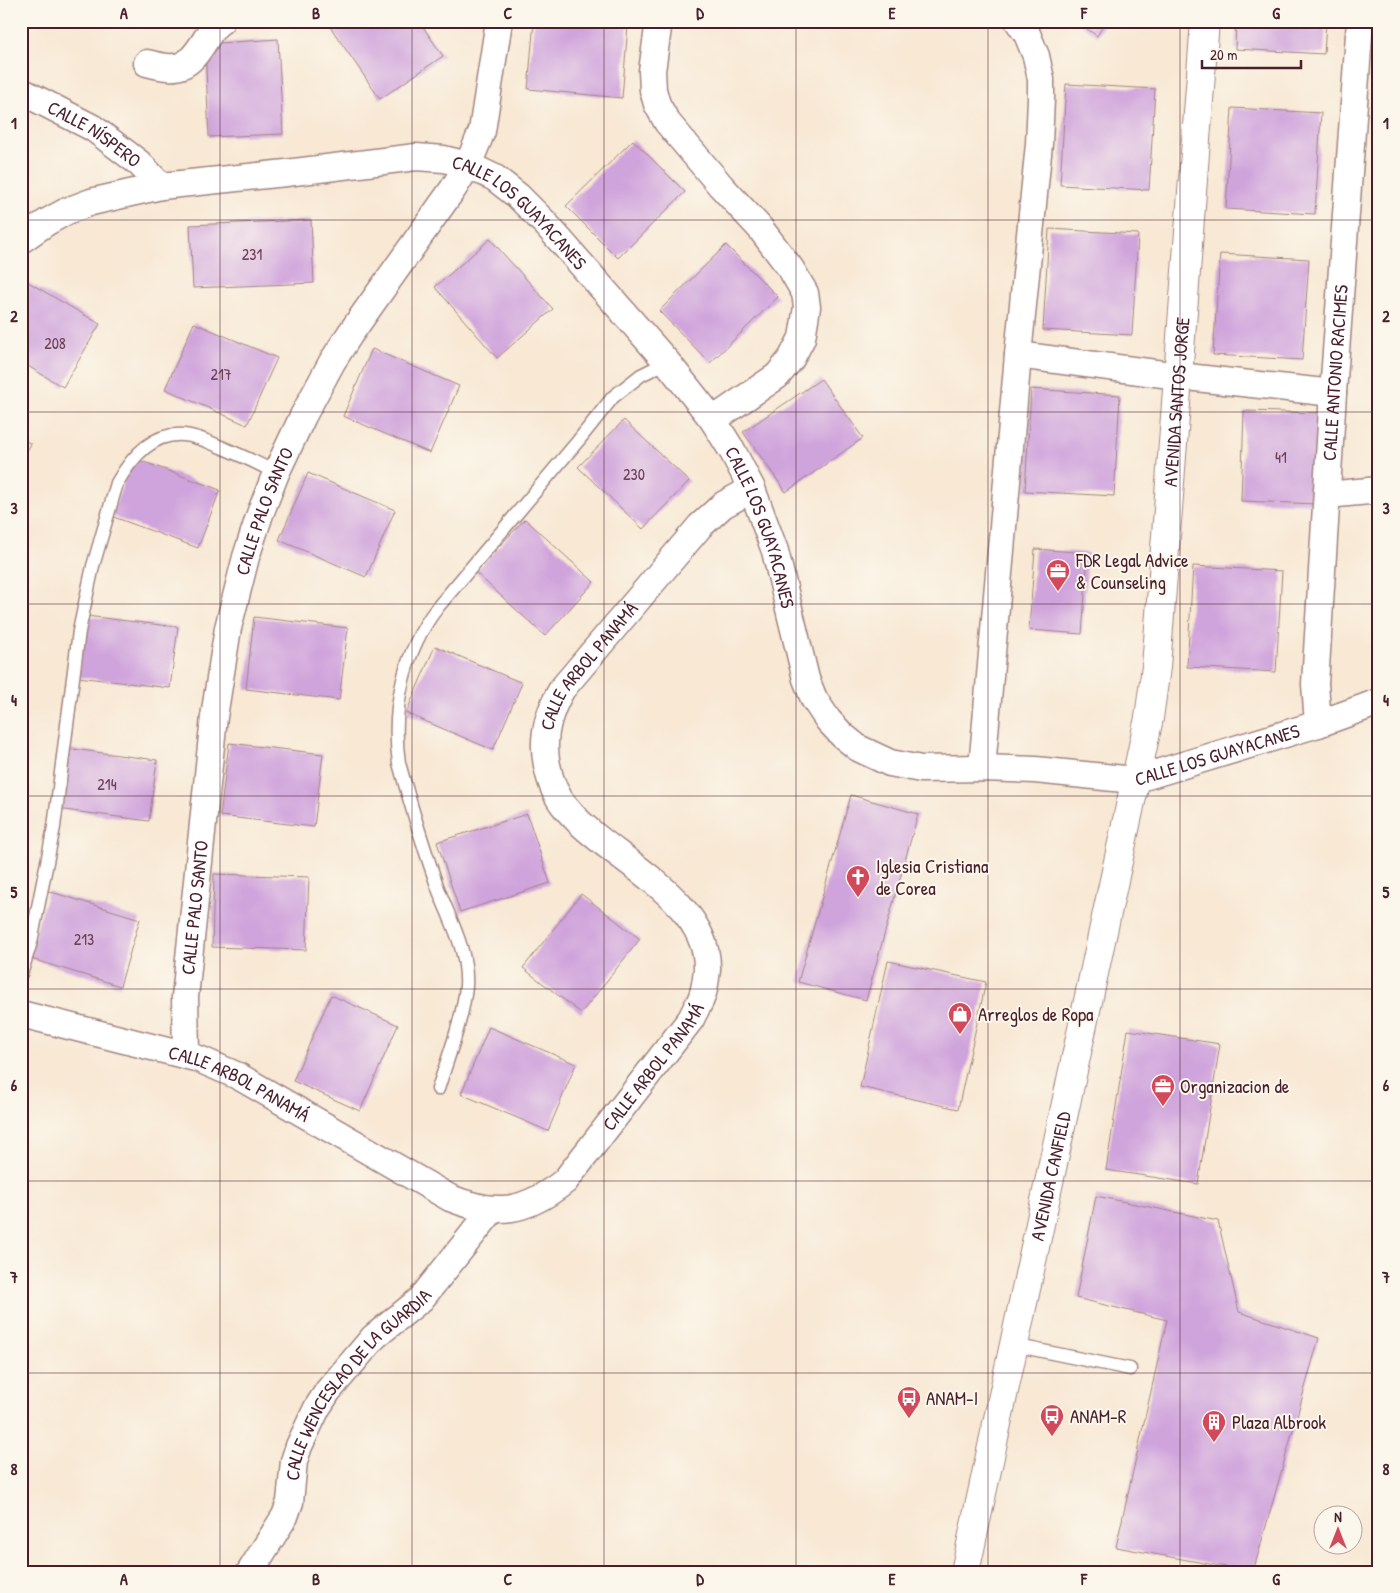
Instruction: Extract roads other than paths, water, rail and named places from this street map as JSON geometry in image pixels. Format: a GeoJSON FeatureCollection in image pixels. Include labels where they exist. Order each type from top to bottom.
{"type":"FeatureCollection","features":[{"type":"Feature","properties":{"kind":"main road","name":"AVENIDA SANTOS JORGE"},"geometry":{"type":"LineString","coordinates":[[1134,780],[1149,718],[1156,667],[1205,21]]}},
{"type":"Feature","properties":{"kind":"main road","name":"AVENIDA CANFIELD"},"geometry":{"type":"LineString","coordinates":[[965,1572],[1134,780]]}},
{"type":"Feature","properties":{"kind":"street"},"geometry":{"type":"LineString","coordinates":[[147,63],[166,68],[185,64],[195,57],[214,26],[221,21]]}},
{"type":"Feature","properties":{"kind":"street","name":"CALLE PALO SANTO"},"geometry":{"type":"LineString","coordinates":[[186,1055],[185,997],[214,717],[221,661],[246,557],[276,473],[303,416],[332,362],[468,165],[482,131],[499,21]]}},
{"type":"Feature","properties":{"kind":"street"},"geometry":{"type":"LineString","coordinates":[[659,21],[652,71],[653,90],[657,104],[667,122],[721,186],[760,228],[791,269],[805,293],[807,307],[802,338],[791,359],[777,376],[713,420]]}},
{"type":"Feature","properties":{"kind":"street"},"geometry":{"type":"LineString","coordinates":[[982,768],[1042,99],[1041,79],[1036,56],[1027,34],[1018,21]]}},
{"type":"Feature","properties":{"kind":"street","name":"CALLE ANTONIO RACIMES"},"geometry":{"type":"LineString","coordinates":[[1318,724],[1315,684],[1333,393],[1360,21]]}},
{"type":"Feature","properties":{"kind":"street","name":"CALLE NÍSPERO"},"geometry":{"type":"LineString","coordinates":[[21,91],[93,128],[139,163],[161,186]]}},
{"type":"Feature","properties":{"kind":"street","name":"CALLE LOS GUAYACANES"},"geometry":{"type":"LineString","coordinates":[[161,186],[416,157],[444,159],[468,165],[495,178],[518,196],[545,223],[667,362],[713,420],[734,452],[752,488],[775,551],[806,678],[814,699],[828,720],[842,735],[858,748],[890,764],[921,770],[982,768],[1035,770],[1134,780],[1318,724],[1379,702]]}},
{"type":"Feature","properties":{"kind":"street"},"geometry":{"type":"LineString","coordinates":[[21,240],[47,222],[91,202],[161,186]]}},
{"type":"Feature","properties":{"kind":"street"},"geometry":{"type":"LineString","coordinates":[[1018,355],[1178,376],[1333,393]]}},
{"type":"Feature","properties":{"kind":"street","name":"CALLE ARBOL PANAMÁ"},"geometry":{"type":"LineString","coordinates":[[21,1014],[186,1055],[238,1076],[450,1198],[469,1206],[492,1210],[514,1208],[532,1203],[548,1194],[565,1180],[691,1019],[702,998],[706,980],[707,960],[702,939],[694,923],[678,903],[582,824],[567,809],[557,794],[549,776],[545,755],[545,736],[549,717],[562,689],[700,526],[723,505],[752,488]]}},
{"type":"Feature","properties":{"kind":"street"},"geometry":{"type":"LineString","coordinates":[[1327,494],[1379,490]]}},
{"type":"Feature","properties":{"kind":"street","name":"CALLE WENCESLAO DE LA GUARDIA"},"geometry":{"type":"LineString","coordinates":[[250,1572],[285,1516],[290,1502],[294,1461],[299,1446],[317,1408],[328,1391],[374,1337],[421,1299],[492,1210]]}},
{"type":"Feature","properties":{"kind":"lane"},"geometry":{"type":"LineString","coordinates":[[438,1089],[461,1013],[466,987],[466,969],[460,940],[439,890],[399,763],[396,744],[396,722],[403,680],[416,643],[437,608],[613,397],[641,375],[667,362]]}},
{"type":"Feature","properties":{"kind":"lane"},"geometry":{"type":"LineString","coordinates":[[21,974],[31,942],[54,827],[79,631],[93,566],[117,483],[137,454],[158,439],[169,435],[194,436],[248,458],[276,473]]}},
{"type":"Feature","properties":{"kind":"lane"},"geometry":{"type":"LineString","coordinates":[[1013,1346],[1130,1369]]}},
{"type":"Feature","properties":{"kind":"place","name":"FDR Legal Advice & Counseling"},"geometry":{"type":"Point","coordinates":[1058,592]}},
{"type":"Feature","properties":{"kind":"place","name":"Iglesia Cristiana de Corea"},"geometry":{"type":"Point","coordinates":[858,898]}},
{"type":"Feature","properties":{"kind":"place","name":"Arreglos de Ropa"},"geometry":{"type":"Point","coordinates":[960,1035]}},
{"type":"Feature","properties":{"kind":"place","name":"Organizacion de"},"geometry":{"type":"Point","coordinates":[1163,1107]}},
{"type":"Feature","properties":{"kind":"place","name":"ANAM-I"},"geometry":{"type":"Point","coordinates":[909,1419]}},
{"type":"Feature","properties":{"kind":"place","name":"ANAM-R"},"geometry":{"type":"Point","coordinates":[1052,1437]}},
{"type":"Feature","properties":{"kind":"place","name":"Plaza Albrook"},"geometry":{"type":"Point","coordinates":[1214,1443]}}]}
